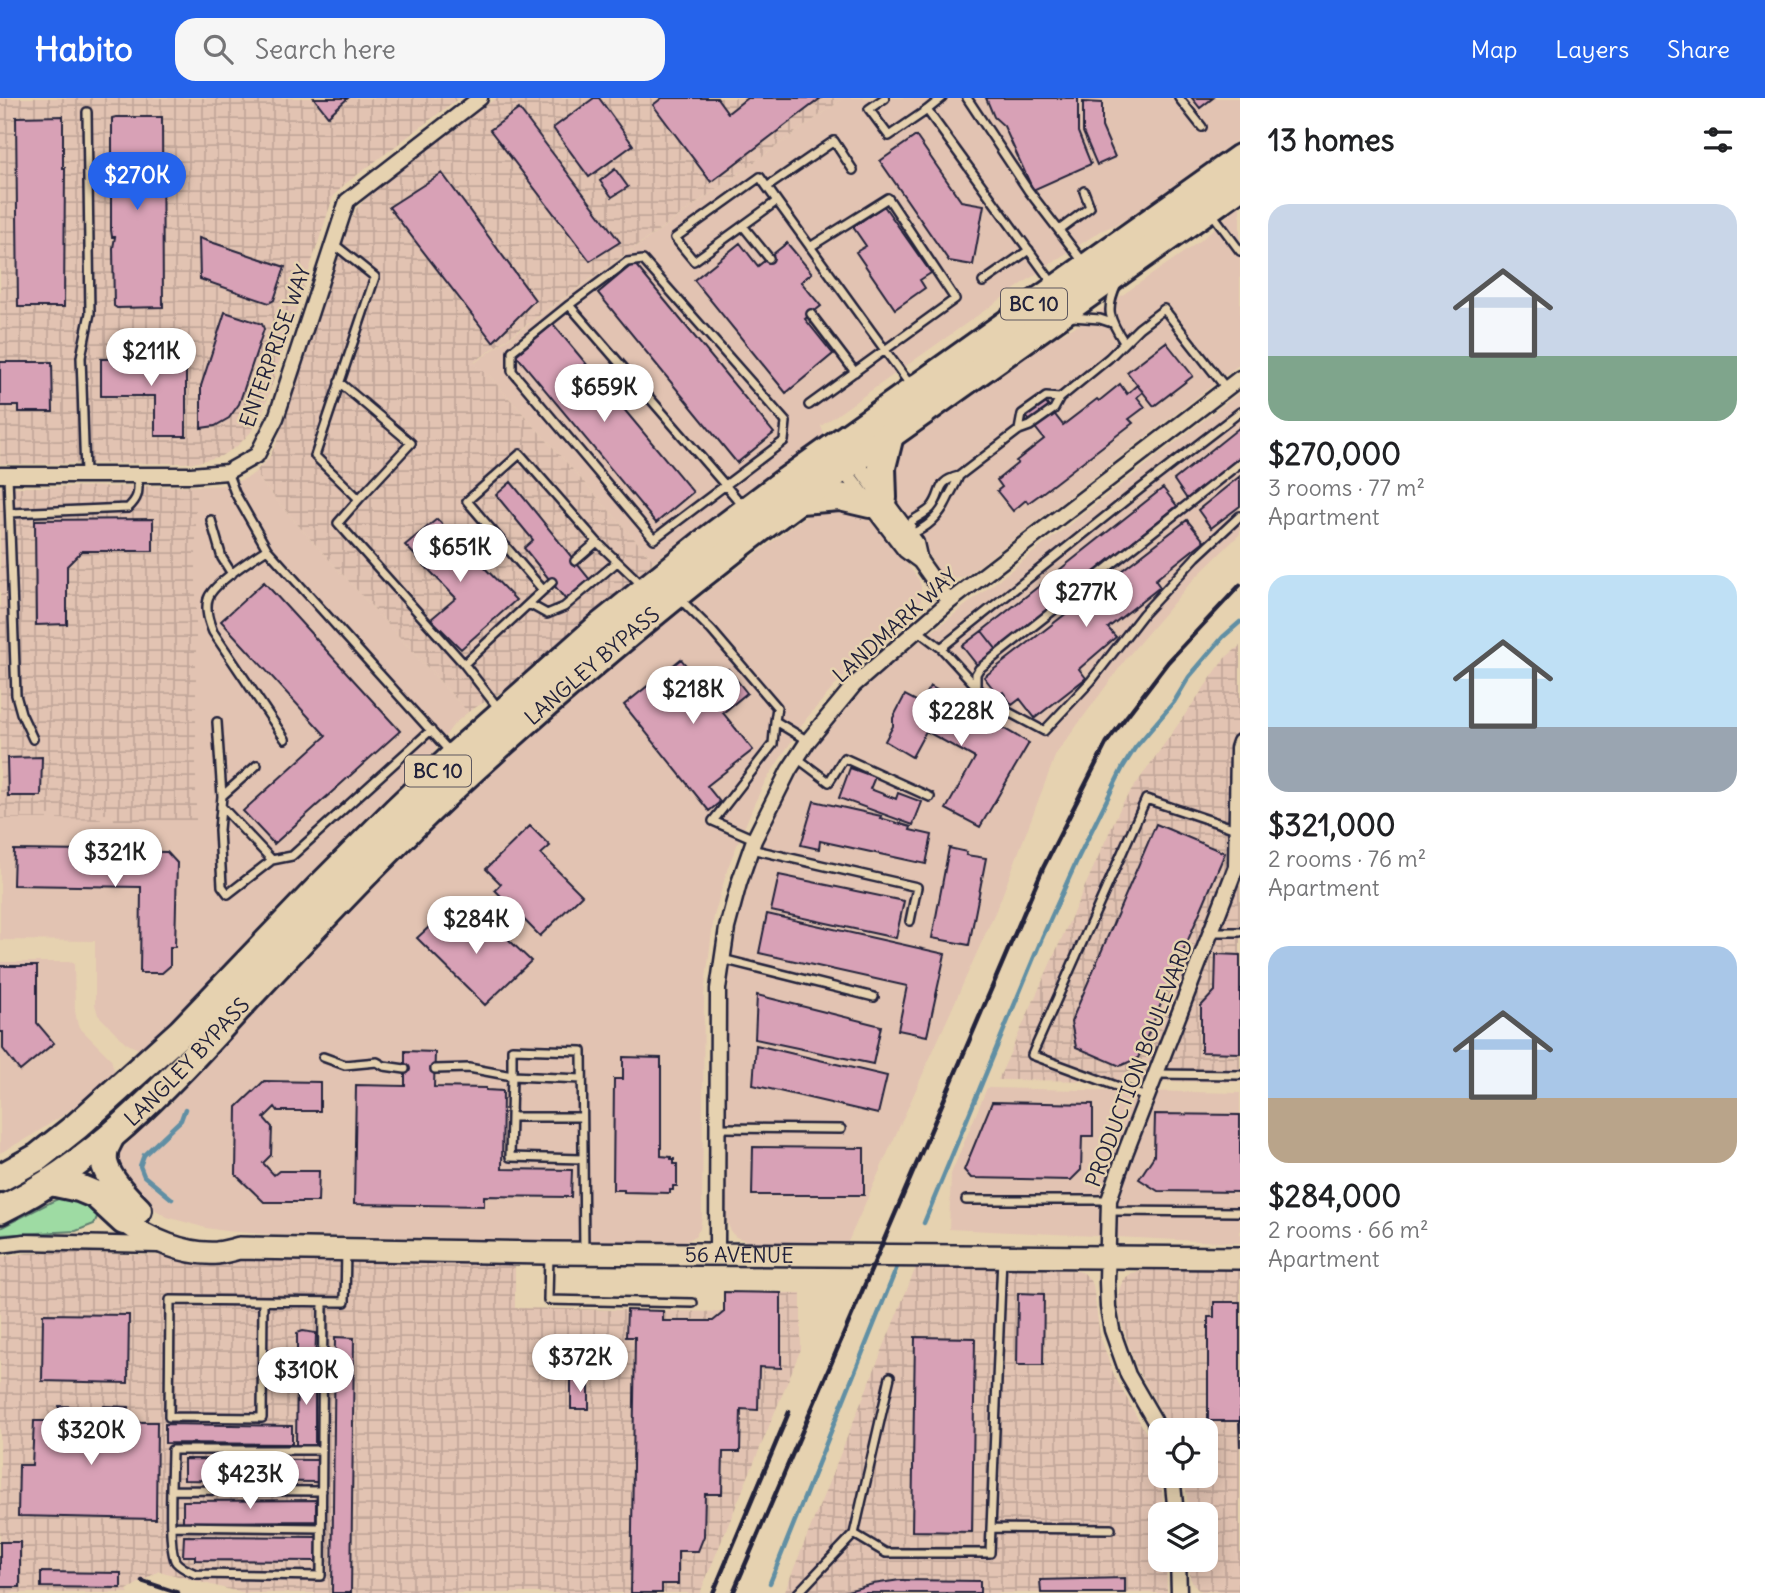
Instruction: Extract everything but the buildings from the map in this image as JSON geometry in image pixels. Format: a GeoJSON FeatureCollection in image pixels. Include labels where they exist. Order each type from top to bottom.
{"type":"FeatureCollection","features":[{"type":"Feature","properties":{"kind":"highway","name":"LANGLEY BYPASS"},"geometry":{"type":"LineString","coordinates":[[0,1210],[51,1182],[110,1138],[158,1094],[334,906],[480,763],[677,594],[798,500],[841,455],[914,390],[1240,158]]}},
{"type":"Feature","properties":{"kind":"highway","name":"LANGLEY BYPASS"},"geometry":{"type":"LineString","coordinates":[[0,1178],[38,1157],[78,1126],[181,1032],[327,881],[454,756],[589,636],[647,589],[747,510],[841,455],[890,435],[1240,186]]}},
{"type":"Feature","properties":{"kind":"highway"},"geometry":{"type":"LineString","coordinates":[[798,500],[840,497],[877,501],[890,435]]}},
{"type":"Feature","properties":{"kind":"highway"},"geometry":{"type":"LineString","coordinates":[[110,1138],[103,1156],[105,1166],[131,1216]]}},
{"type":"Feature","properties":{"kind":"highway"},"geometry":{"type":"LineString","coordinates":[[51,1182],[96,1195],[131,1216]]}},
{"type":"Feature","properties":{"kind":"main road","name":"56 AVENUE"},"geometry":{"type":"LineString","coordinates":[[131,1216],[147,1236],[170,1245],[218,1253],[239,1248],[1240,1258]]}},
{"type":"Feature","properties":{"kind":"main road","name":"56 AVENUE"},"geometry":{"type":"LineString","coordinates":[[131,1216],[172,1231],[239,1248]]}},
{"type":"Feature","properties":{"kind":"street","name":"ENTERPRISE WAY"},"geometry":{"type":"LineString","coordinates":[[4,475],[191,475],[227,472],[257,455],[275,418],[347,201],[480,98]]}},
{"type":"Feature","properties":{"kind":"street","name":"LANDMARK WAY"},"geometry":{"type":"LineString","coordinates":[[717,1254],[718,989],[727,928],[753,844],[797,758],[854,685],[949,602],[1240,378]]}},
{"type":"Feature","properties":{"kind":"street"},"geometry":{"type":"LineString","coordinates":[[841,455],[877,501],[910,534],[916,543],[920,561]]}},
{"type":"Feature","properties":{"kind":"street"},"geometry":{"type":"LineString","coordinates":[[877,501],[905,550],[920,561],[949,602]]}},
{"type":"Feature","properties":{"kind":"street","name":"PRODUCTION BOULEVARD"},"geometry":{"type":"LineString","coordinates":[[1153,1418],[1128,1375],[1112,1329],[1108,1307],[1109,1205],[1236,867],[1240,742]]}},
{"type":"Feature","properties":{"kind":"street","name":"56 AVENUE"},"geometry":{"type":"LineString","coordinates":[[79,1243],[102,1237],[131,1216]]}},
{"type":"Feature","properties":{"kind":"street","name":"56 AVENUE"},"geometry":{"type":"LineString","coordinates":[[0,1245],[24,1242],[170,1245]]}},
{"type":"Feature","properties":{"kind":"street"},"geometry":{"type":"LineString","coordinates":[[1178,1572],[1179,1593]]}},
{"type":"Feature","properties":{"kind":"lane"},"geometry":{"type":"LineString","coordinates":[[885,98],[869,109],[889,136],[942,98]]}},
{"type":"Feature","properties":{"kind":"lane"},"geometry":{"type":"LineString","coordinates":[[967,98],[1028,190],[1087,266]]}},
{"type":"Feature","properties":{"kind":"lane"},"geometry":{"type":"LineString","coordinates":[[1179,98],[1202,127]]}},
{"type":"Feature","properties":{"kind":"lane"},"geometry":{"type":"LineString","coordinates":[[927,110],[1056,288]]}},
{"type":"Feature","properties":{"kind":"lane"},"geometry":{"type":"LineString","coordinates":[[85,475],[81,357],[90,313],[87,112]]}},
{"type":"Feature","properties":{"kind":"lane"},"geometry":{"type":"LineString","coordinates":[[767,187],[834,141],[853,170]]}},
{"type":"Feature","properties":{"kind":"lane"},"geometry":{"type":"LineString","coordinates":[[777,201],[694,261],[675,238],[760,177],[914,390]]}},
{"type":"Feature","properties":{"kind":"lane"},"geometry":{"type":"LineString","coordinates":[[1059,230],[1090,208],[1084,191]]}},
{"type":"Feature","properties":{"kind":"lane"},"geometry":{"type":"LineString","coordinates":[[809,405],[955,299],[888,198],[810,247]]}},
{"type":"Feature","properties":{"kind":"lane"},"geometry":{"type":"LineString","coordinates":[[1209,208],[1240,251]]}},
{"type":"Feature","properties":{"kind":"lane"},"geometry":{"type":"LineString","coordinates":[[743,226],[769,258]]}},
{"type":"Feature","properties":{"kind":"lane"},"geometry":{"type":"LineString","coordinates":[[333,244],[375,277],[316,456],[359,499]]}},
{"type":"Feature","properties":{"kind":"lane"},"geometry":{"type":"LineString","coordinates":[[984,282],[1029,250]]}},
{"type":"Feature","properties":{"kind":"lane"},"geometry":{"type":"LineString","coordinates":[[643,261],[786,422],[784,441],[654,539],[512,371],[512,351],[569,305],[627,262],[643,261]]}},
{"type":"Feature","properties":{"kind":"lane"},"geometry":{"type":"LineString","coordinates":[[1124,342],[1112,323],[1109,309],[1125,268]]}},
{"type":"Feature","properties":{"kind":"lane"},"geometry":{"type":"LineString","coordinates":[[569,305],[747,510]]}},
{"type":"Feature","properties":{"kind":"lane"},"geometry":{"type":"LineString","coordinates":[[910,534],[912,521],[931,508],[943,483],[949,478],[959,476],[1019,430],[1030,426],[1054,409],[1060,398],[1164,309],[1227,388]]}},
{"type":"Feature","properties":{"kind":"lane"},"geometry":{"type":"LineString","coordinates":[[811,314],[855,372]]}},
{"type":"Feature","properties":{"kind":"lane"},"geometry":{"type":"LineString","coordinates":[[1055,317],[1094,318],[1112,323]]}},
{"type":"Feature","properties":{"kind":"lane"},"geometry":{"type":"LineString","coordinates":[[339,382],[411,443],[338,523],[464,664],[502,712]]}},
{"type":"Feature","properties":{"kind":"lane"},"geometry":{"type":"LineString","coordinates":[[1019,430],[1022,414],[1045,397],[1060,398]]}},
{"type":"Feature","properties":{"kind":"lane"},"geometry":{"type":"LineString","coordinates":[[941,648],[1240,412]]}},
{"type":"Feature","properties":{"kind":"lane"},"geometry":{"type":"LineString","coordinates":[[543,590],[467,501],[520,454],[597,542],[647,589]]}},
{"type":"Feature","properties":{"kind":"lane"},"geometry":{"type":"LineString","coordinates":[[976,686],[979,669],[1240,463]]}},
{"type":"Feature","properties":{"kind":"lane"},"geometry":{"type":"LineString","coordinates":[[227,472],[235,493],[267,549],[454,756]]}},
{"type":"Feature","properties":{"kind":"lane"},"geometry":{"type":"LineString","coordinates":[[4,475],[10,513],[16,695],[33,739]]}},
{"type":"Feature","properties":{"kind":"lane"},"geometry":{"type":"LineString","coordinates":[[10,513],[128,508],[136,501],[138,475]]}},
{"type":"Feature","properties":{"kind":"lane"},"geometry":{"type":"LineString","coordinates":[[917,630],[941,648],[986,697],[1044,731],[1091,681],[1143,614],[1196,556],[1240,516]]}},
{"type":"Feature","properties":{"kind":"lane"},"geometry":{"type":"LineString","coordinates":[[211,520],[222,558],[232,574]]}},
{"type":"Feature","properties":{"kind":"lane"},"geometry":{"type":"LineString","coordinates":[[575,561],[597,542]]}},
{"type":"Feature","properties":{"kind":"lane"},"geometry":{"type":"LineString","coordinates":[[267,549],[216,585],[208,597],[207,613],[213,632],[285,738]]}},
{"type":"Feature","properties":{"kind":"lane"},"geometry":{"type":"LineString","coordinates":[[529,604],[547,614],[564,607],[618,562]]}},
{"type":"Feature","properties":{"kind":"lane"},"geometry":{"type":"LineString","coordinates":[[464,664],[552,582]]}},
{"type":"Feature","properties":{"kind":"lane"},"geometry":{"type":"LineString","coordinates":[[677,594],[777,707],[773,744],[713,821],[753,844],[917,887],[910,921]]}},
{"type":"Feature","properties":{"kind":"lane"},"geometry":{"type":"LineString","coordinates":[[775,721],[808,741]]}},
{"type":"Feature","properties":{"kind":"lane"},"geometry":{"type":"LineString","coordinates":[[217,722],[222,796],[219,830],[222,886],[228,894],[272,860],[292,856],[431,730]]}},
{"type":"Feature","properties":{"kind":"lane"},"geometry":{"type":"LineString","coordinates":[[797,758],[829,782],[844,758],[930,797]]}},
{"type":"Feature","properties":{"kind":"lane"},"geometry":{"type":"LineString","coordinates":[[222,796],[257,765]]}},
{"type":"Feature","properties":{"kind":"lane"},"geometry":{"type":"LineString","coordinates":[[1147,1098],[1032,1055],[1146,799],[1236,829]]}},
{"type":"Feature","properties":{"kind":"lane"},"geometry":{"type":"LineString","coordinates":[[221,806],[272,860]]}},
{"type":"Feature","properties":{"kind":"lane"},"geometry":{"type":"LineString","coordinates":[[1211,932],[1240,932]]}},
{"type":"Feature","properties":{"kind":"lane"},"geometry":{"type":"LineString","coordinates":[[722,959],[874,997]]}},
{"type":"Feature","properties":{"kind":"lane"},"geometry":{"type":"LineString","coordinates":[[582,1159],[510,1157],[512,1049],[582,1051],[584,1253]]}},
{"type":"Feature","properties":{"kind":"lane"},"geometry":{"type":"LineString","coordinates":[[323,1057],[345,1065],[377,1062],[384,1066],[405,1069]]}},
{"type":"Feature","properties":{"kind":"lane"},"geometry":{"type":"LineString","coordinates":[[435,1069],[469,1068],[512,1076],[582,1079]]}},
{"type":"Feature","properties":{"kind":"lane"},"geometry":{"type":"LineString","coordinates":[[1156,1074],[1240,1075]]}},
{"type":"Feature","properties":{"kind":"lane"},"geometry":{"type":"LineString","coordinates":[[511,1116],[582,1117]]}},
{"type":"Feature","properties":{"kind":"lane"},"geometry":{"type":"LineString","coordinates":[[717,1128],[841,1129]]}},
{"type":"Feature","properties":{"kind":"lane"},"geometry":{"type":"LineString","coordinates":[[966,1200],[1240,1212]]}},
{"type":"Feature","properties":{"kind":"lane"},"geometry":{"type":"LineString","coordinates":[[263,1301],[262,1418],[169,1417],[170,1300],[345,1301],[346,1250]]}},
{"type":"Feature","properties":{"kind":"lane"},"geometry":{"type":"LineString","coordinates":[[549,1253],[548,1300],[693,1303]]}},
{"type":"Feature","properties":{"kind":"lane"},"geometry":{"type":"LineString","coordinates":[[854,1534],[886,1553],[990,1553],[1002,1257]]}},
{"type":"Feature","properties":{"kind":"lane"},"geometry":{"type":"LineString","coordinates":[[322,1450],[172,1450],[171,1544],[175,1561],[196,1574],[321,1576],[322,1491],[323,1301]]}},
{"type":"Feature","properties":{"kind":"lane"},"geometry":{"type":"LineString","coordinates":[[798,1593],[854,1534],[890,1377]]}},
{"type":"Feature","properties":{"kind":"lane"},"geometry":{"type":"LineString","coordinates":[[171,1490],[322,1491]]}},
{"type":"Feature","properties":{"kind":"lane"},"geometry":{"type":"LineString","coordinates":[[171,1526],[321,1528]]}},
{"type":"Feature","properties":{"kind":"lane"},"geometry":{"type":"LineString","coordinates":[[991,1528],[1111,1529]]}},
{"type":"Feature","properties":{"kind":"shaded area"},"geometry":{"type":"Polygon","coordinates":[[[0,98],[459,98],[344,185],[333,197],[262,415],[251,432],[236,447],[221,456],[194,463],[0,464],[0,98]]]}},
{"type":"Feature","properties":{"kind":"shaded area"},"geometry":{"type":"Polygon","coordinates":[[[496,98],[844,98],[473,363],[491,378],[654,561],[625,592],[513,685],[468,712],[304,532],[254,473],[269,458],[277,441],[356,209],[374,190],[496,98]]]}},
{"type":"Feature","properties":{"kind":"shaded area"},"geometry":{"type":"Polygon","coordinates":[[[844,98],[1240,98],[1240,138],[1124,221],[1101,231],[1059,258],[821,426],[824,434],[819,439],[654,561],[491,378],[473,364],[844,98]]]}},
{"type":"Feature","properties":{"kind":"shaded area"},"geometry":{"type":"Polygon","coordinates":[[[1240,204],[1240,364],[966,576],[951,580],[944,576],[892,495],[889,485],[897,451],[907,439],[1033,349],[1082,323],[1200,241],[1240,204]]]}},
{"type":"Feature","properties":{"kind":"shaded area"},"geometry":{"type":"Polygon","coordinates":[[[1240,392],[1240,534],[1192,581],[1129,655],[1056,754],[1000,901],[847,1244],[752,1243],[736,1237],[726,1218],[727,1013],[730,964],[742,905],[756,859],[798,772],[844,710],[894,661],[1240,392]]]}},
{"type":"Feature","properties":{"kind":"shaded area"},"geometry":{"type":"Polygon","coordinates":[[[254,473],[304,532],[468,712],[454,724],[426,762],[273,912],[150,1044],[138,1049],[126,1043],[98,1015],[95,1004],[95,941],[0,940],[0,819],[47,819],[48,815],[57,815],[57,819],[101,819],[101,814],[113,814],[114,819],[195,820],[196,486],[228,485],[254,473]]]}},
{"type":"Feature","properties":{"kind":"shaded area"},"geometry":{"type":"Polygon","coordinates":[[[196,486],[196,820],[114,820],[113,814],[101,814],[101,820],[57,819],[57,815],[48,815],[48,819],[0,819],[0,487],[196,486]]]}},
{"type":"Feature","properties":{"kind":"shaded area"},"geometry":{"type":"Polygon","coordinates":[[[825,507],[862,515],[881,529],[919,580],[921,600],[911,615],[840,680],[806,719],[765,782],[728,867],[714,916],[704,995],[702,1216],[700,1229],[695,1236],[674,1243],[275,1235],[225,1231],[167,1217],[149,1206],[120,1178],[117,1161],[129,1142],[170,1104],[250,1014],[274,993],[439,822],[510,755],[635,647],[803,518],[825,507]]]}},
{"type":"Feature","properties":{"kind":"shaded area"},"geometry":{"type":"Polygon","coordinates":[[[1240,646],[1240,1082],[998,1080],[1122,804],[1225,658],[1240,646]]]}},
{"type":"Feature","properties":{"kind":"shaded area"},"geometry":{"type":"Polygon","coordinates":[[[0,962],[74,962],[78,1026],[111,1059],[114,1070],[109,1081],[65,1114],[0,1153],[0,962]]]}},
{"type":"Feature","properties":{"kind":"shaded area"},"geometry":{"type":"Polygon","coordinates":[[[987,1088],[1240,1093],[1240,1243],[949,1229],[951,1174],[987,1088]]]}},
{"type":"Feature","properties":{"kind":"shaded area"},"geometry":{"type":"Polygon","coordinates":[[[63,1252],[307,1261],[515,1263],[515,1308],[724,1312],[724,1292],[801,1293],[801,1349],[700,1593],[242,1593],[159,1571],[127,1590],[129,1593],[0,1593],[0,1257],[63,1252]]]}},
{"type":"Feature","properties":{"kind":"shaded area"},"geometry":{"type":"Polygon","coordinates":[[[916,1267],[1068,1270],[1084,1273],[1093,1285],[1100,1336],[1114,1375],[1148,1438],[1148,1488],[1162,1488],[1163,1502],[1148,1502],[1148,1572],[1166,1572],[1167,1593],[784,1593],[916,1267]]]}},
{"type":"Feature","properties":{"kind":"shaded area"},"geometry":{"type":"Polygon","coordinates":[[[1152,1269],[1240,1269],[1240,1592],[1202,1591],[1197,1589],[1190,1578],[1190,1572],[1218,1572],[1218,1502],[1187,1502],[1186,1488],[1218,1488],[1218,1418],[1164,1418],[1137,1369],[1122,1325],[1118,1305],[1119,1289],[1125,1278],[1132,1273],[1152,1269]]]}},
{"type":"Feature","properties":{"kind":"green space"},"geometry":{"type":"Polygon","coordinates":[[[68,1197],[76,1198],[96,1210],[98,1215],[94,1224],[76,1231],[0,1235],[0,1228],[51,1202],[68,1197]]]}},
{"type":"Feature","properties":{"kind":"waterway"},"geometry":{"type":"LineString","coordinates":[[924,1223],[1042,938],[1123,767],[1135,748],[1174,702],[1189,677],[1223,637],[1240,622]]}},
{"type":"Feature","properties":{"kind":"waterway"},"geometry":{"type":"LineString","coordinates":[[172,1199],[144,1176],[140,1166],[144,1155],[181,1120],[185,1109]]}},
{"type":"Feature","properties":{"kind":"waterway"},"geometry":{"type":"LineString","coordinates":[[770,1583],[897,1267]]}},
{"type":"Feature","properties":{"kind":"railway"},"geometry":{"type":"LineString","coordinates":[[733,1593],[1043,868],[1107,742],[1168,662],[1240,585]]}},
{"type":"Feature","properties":{"kind":"railway"},"geometry":{"type":"LineString","coordinates":[[713,1593],[789,1412]]}},
{"type":"Feature","properties":{"kind":"railway"},"geometry":{"type":"LineString","coordinates":[[142,1581],[178,1593]]}}]}
